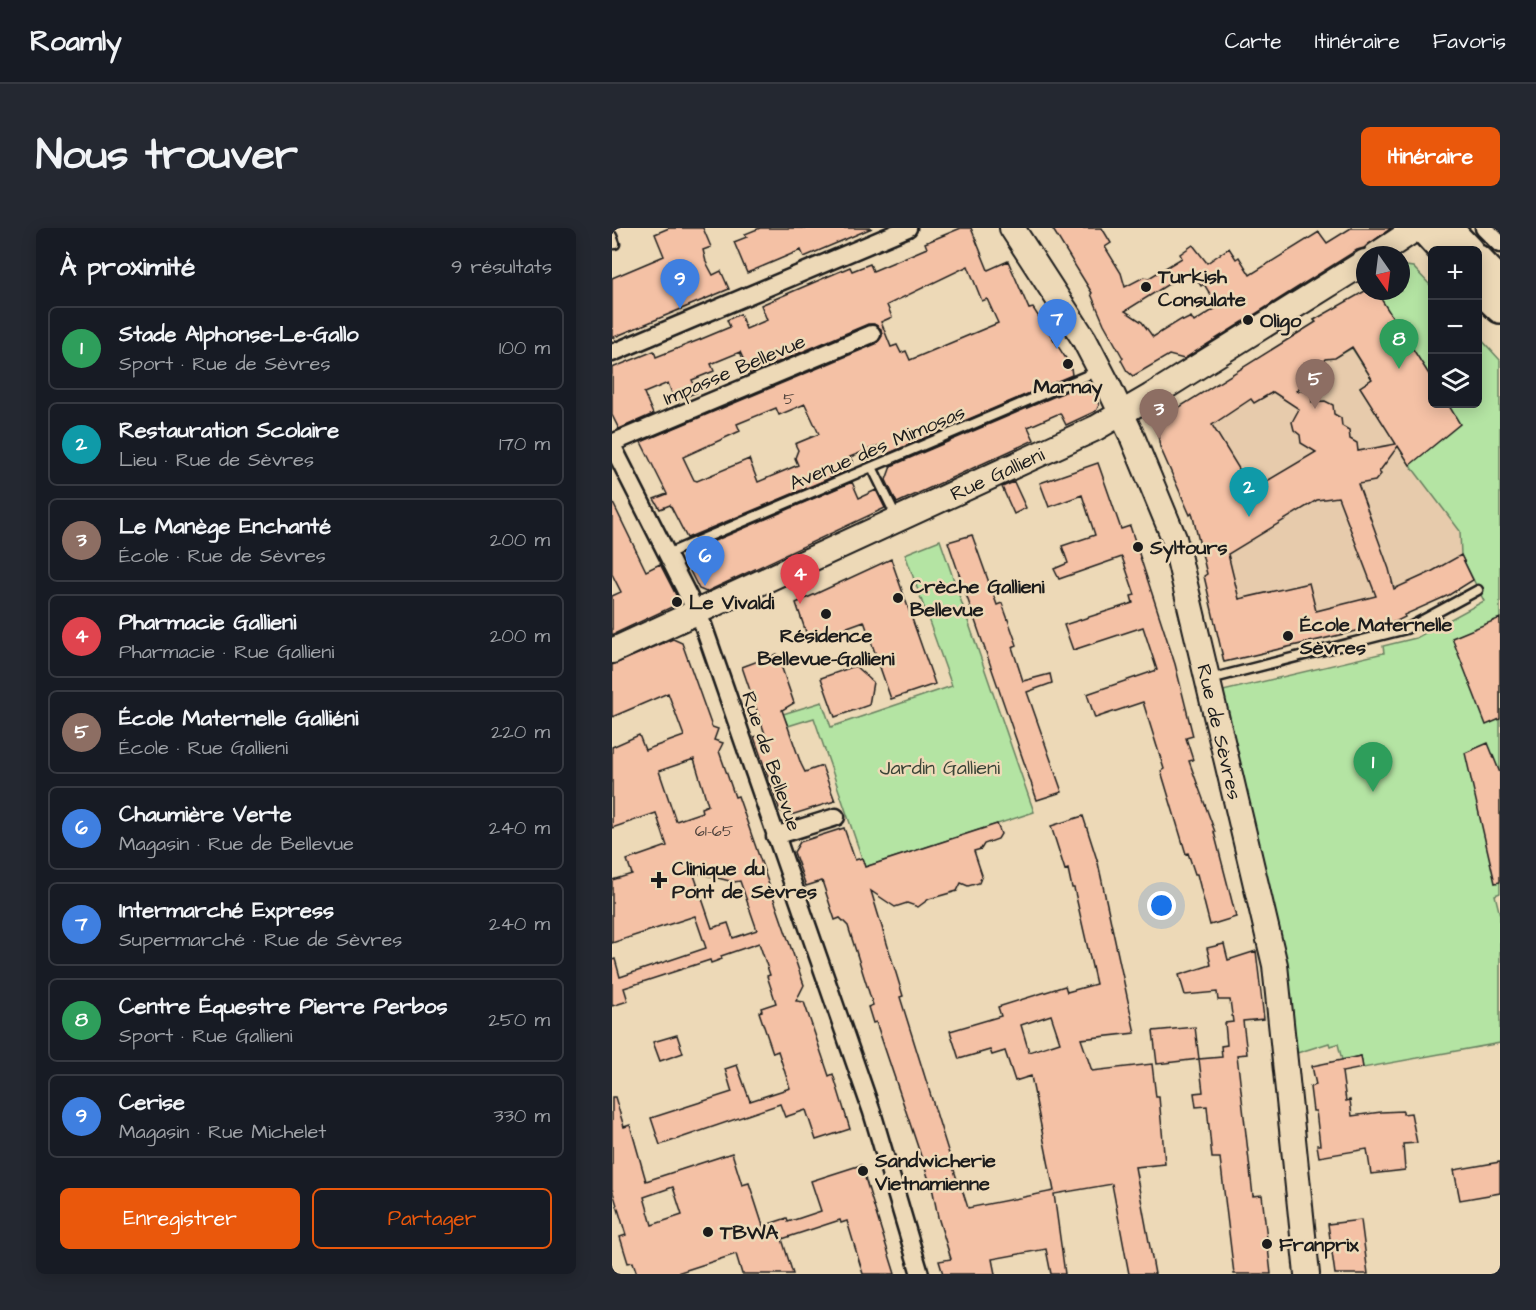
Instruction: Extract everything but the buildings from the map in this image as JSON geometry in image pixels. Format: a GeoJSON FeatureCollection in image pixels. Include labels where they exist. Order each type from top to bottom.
{"type":"FeatureCollection","features":[{"type":"Feature","properties":{"kind":"main road"},"geometry":{"type":"LineString","coordinates":[[1422,228],[1438,246]]}},
{"type":"Feature","properties":{"kind":"main road"},"geometry":{"type":"LineString","coordinates":[[1448,228],[1465,246]]}},
{"type":"Feature","properties":{"kind":"main road"},"geometry":{"type":"LineString","coordinates":[[1482,263],[1500,282]]}},
{"type":"Feature","properties":{"kind":"main road"},"geometry":{"type":"LineString","coordinates":[[1482,292],[1500,309]]}},
{"type":"Feature","properties":{"kind":"street"},"geometry":{"type":"LineString","coordinates":[[612,353],[908,228]]}},
{"type":"Feature","properties":{"kind":"street","name":"Rue de Sèvres"},"geometry":{"type":"LineString","coordinates":[[1012,228],[1084,339],[1122,414],[1174,538],[1275,965],[1307,1274]]}},
{"type":"Feature","properties":{"kind":"street"},"geometry":{"type":"LineString","coordinates":[[1390,246],[1417,228]]}},
{"type":"Feature","properties":{"kind":"street"},"geometry":{"type":"LineString","coordinates":[[1484,228],[1500,244]]}},
{"type":"Feature","properties":{"kind":"street","name":"Rue Gallieni"},"geometry":{"type":"LineString","coordinates":[[612,651],[1094,429],[1122,414],[1356,268]]}},
{"type":"Feature","properties":{"kind":"street","name":"Impasse Bellevue"},"geometry":{"type":"LineString","coordinates":[[612,444],[872,334]]}},
{"type":"Feature","properties":{"kind":"street","name":"Rue de Bellevue"},"geometry":{"type":"LineString","coordinates":[[612,444],[703,625],[872,1112],[920,1274]]}},
{"type":"Feature","properties":{"kind":"street"},"geometry":{"type":"LineString","coordinates":[[776,836],[836,817]]}},
{"type":"Feature","properties":{"kind":"lane","name":"Avenue des Mimosas"},"geometry":{"type":"LineString","coordinates":[[667,554],[1100,370]]}},
{"type":"Feature","properties":{"kind":"lane"},"geometry":{"type":"LineString","coordinates":[[872,467],[897,519]]}},
{"type":"Feature","properties":{"kind":"lane"},"geometry":{"type":"LineString","coordinates":[[1206,680],[1406,629],[1478,590]]}},
{"type":"Feature","properties":{"kind":"shaded area"},"geometry":{"type":"Polygon","coordinates":[[[1307,327],[1338,356],[1352,347],[1372,379],[1360,387],[1410,465],[1460,531],[1461,555],[1473,580],[1449,595],[1395,622],[1224,662],[1204,576],[1204,561],[1243,545],[1304,509],[1281,473],[1252,490],[1220,439],[1185,433],[1235,409],[1248,394],[1235,372],[1307,327]]]}},
{"type":"Feature","properties":{"kind":"green space"},"geometry":{"type":"Polygon","coordinates":[[[1410,267],[1413,267],[1428,283],[1428,408],[1482,408],[1482,340],[1500,360],[1500,893],[1495,895],[1500,915],[1500,1043],[1363,1068],[1361,1056],[1342,1060],[1338,1044],[1330,1046],[1329,1043],[1297,1053],[1284,949],[1223,691],[1384,653],[1383,646],[1416,638],[1484,601],[1461,555],[1460,531],[1410,465],[1360,387],[1372,379],[1352,348],[1338,356],[1314,320],[1327,313],[1330,318],[1356,298],[1356,300],[1410,300],[1410,267]]]}},
{"type":"Feature","properties":{"kind":"green space","name":"Jardin Gallieni"},"geometry":{"type":"Polygon","coordinates":[[[940,540],[1034,812],[865,867],[814,718],[788,726],[783,714],[822,702],[831,727],[952,686],[905,554],[940,540]]]}},
{"type":"Feature","properties":{"kind":"place","name":"Turkish Consulate"},"geometry":{"type":"Point","coordinates":[1146,287]}},
{"type":"Feature","properties":{"kind":"place","name":"Cerise"},"geometry":{"type":"Point","coordinates":[680,309]}},
{"type":"Feature","properties":{"kind":"place","name":"Oligo"},"geometry":{"type":"Point","coordinates":[1248,320]}},
{"type":"Feature","properties":{"kind":"place","name":"Intermarché Express"},"geometry":{"type":"Point","coordinates":[1057,349]}},
{"type":"Feature","properties":{"kind":"place","name":"Marnay"},"geometry":{"type":"Point","coordinates":[1068,364]}},
{"type":"Feature","properties":{"kind":"place","name":"Centre Équestre Pierre Perbos"},"geometry":{"type":"Point","coordinates":[1399,369]}},
{"type":"Feature","properties":{"kind":"place","name":"École Maternelle Galliéni"},"geometry":{"type":"Point","coordinates":[1315,409]}},
{"type":"Feature","properties":{"kind":"place","name":"Le Manège Enchanté"},"geometry":{"type":"Point","coordinates":[1159,439]}},
{"type":"Feature","properties":{"kind":"place","name":"Restauration Scolaire"},"geometry":{"type":"Point","coordinates":[1249,517]}},
{"type":"Feature","properties":{"kind":"place","name":"Syltours"},"geometry":{"type":"Point","coordinates":[1138,547]}},
{"type":"Feature","properties":{"kind":"place","name":"Chaumière Verte"},"geometry":{"type":"Point","coordinates":[705,586]}},
{"type":"Feature","properties":{"kind":"place","name":"Crèche Gallieni Bellevue"},"geometry":{"type":"Point","coordinates":[898,598]}},
{"type":"Feature","properties":{"kind":"place","name":"Le Vivaldi"},"geometry":{"type":"Point","coordinates":[677,602]}},
{"type":"Feature","properties":{"kind":"place","name":"Pharmacie Gallieni"},"geometry":{"type":"Point","coordinates":[800,604]}},
{"type":"Feature","properties":{"kind":"place","name":"Résidence Bellevue-Gallieni"},"geometry":{"type":"Point","coordinates":[826,614]}},
{"type":"Feature","properties":{"kind":"place","name":"École Maternelle Sèvres"},"geometry":{"type":"Point","coordinates":[1288,636]}},
{"type":"Feature","properties":{"kind":"place","name":"Stade Alphonse-Le-Gallo"},"geometry":{"type":"Point","coordinates":[1373,792]}},
{"type":"Feature","properties":{"kind":"place","name":"Clinique du Pont de Sèvres"},"geometry":{"type":"Point","coordinates":[659,880]}},
{"type":"Feature","properties":{"kind":"place","name":"Sandwicherie Vietnamienne"},"geometry":{"type":"Point","coordinates":[863,1171]}},
{"type":"Feature","properties":{"kind":"place","name":"TBWA"},"geometry":{"type":"Point","coordinates":[708,1232]}},
{"type":"Feature","properties":{"kind":"place","name":"Franprix"},"geometry":{"type":"Point","coordinates":[1267,1244]}}]}
